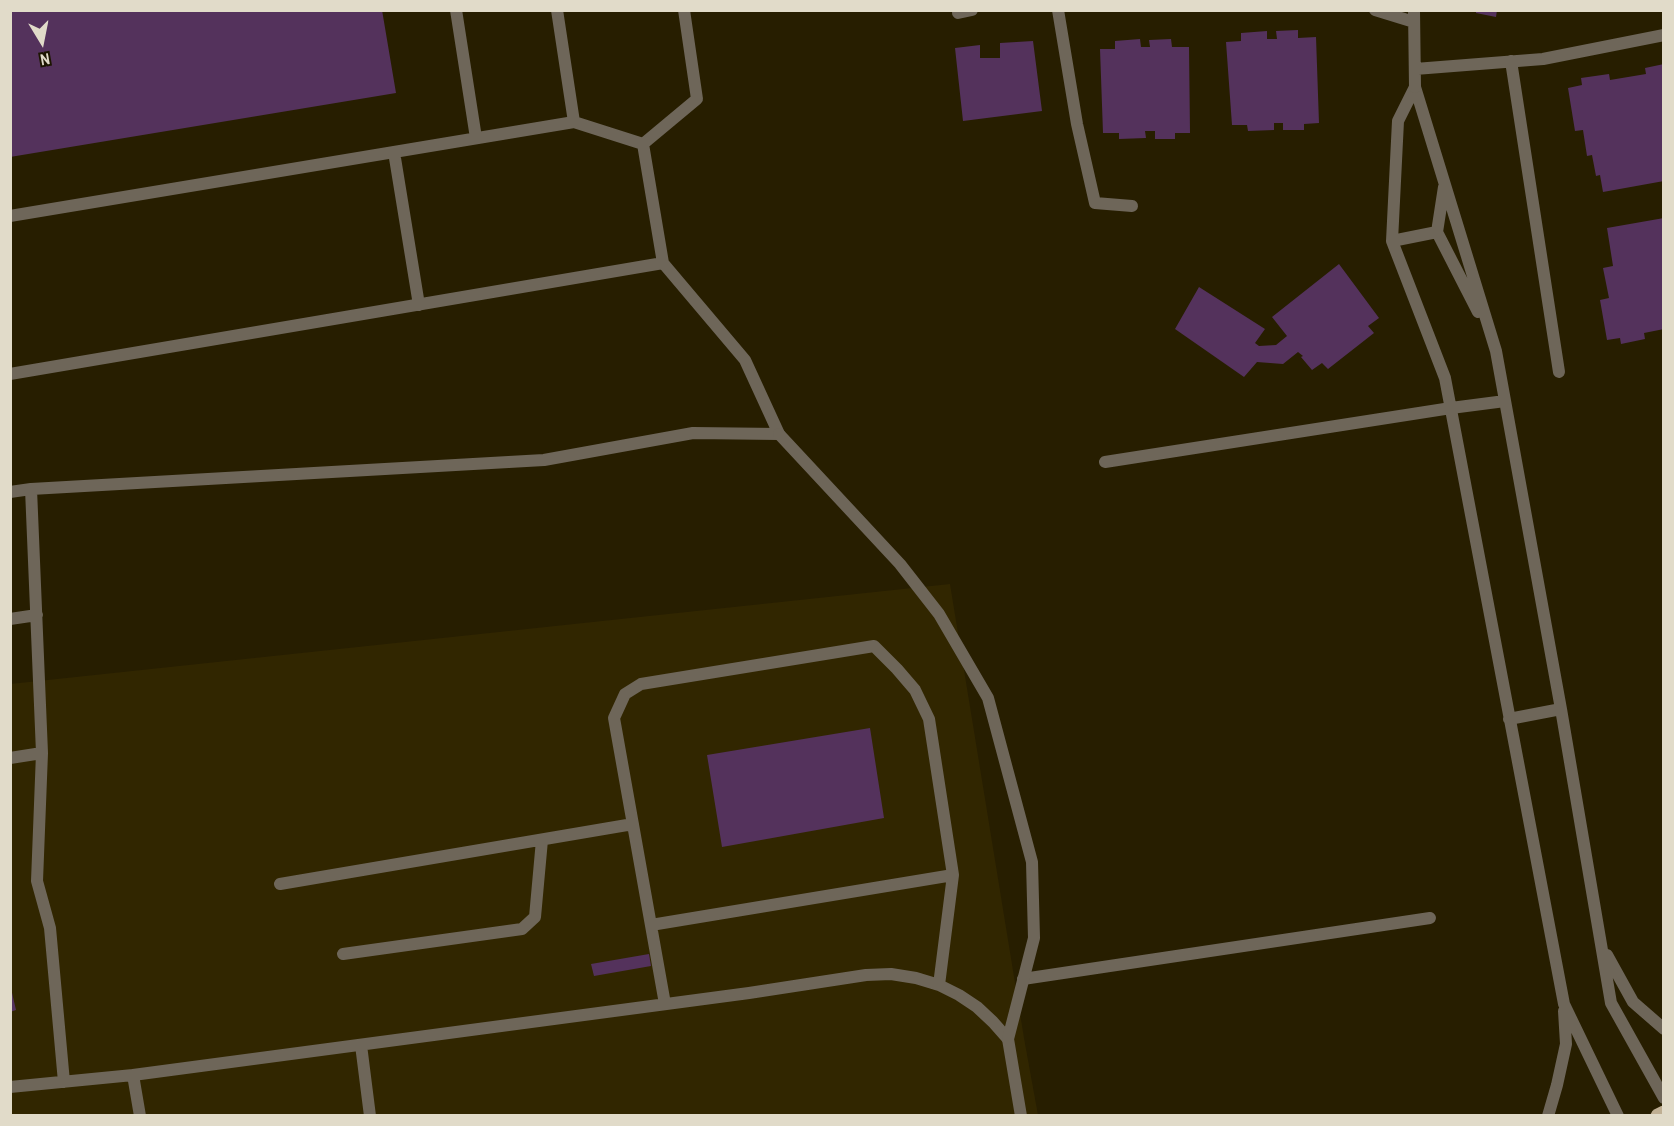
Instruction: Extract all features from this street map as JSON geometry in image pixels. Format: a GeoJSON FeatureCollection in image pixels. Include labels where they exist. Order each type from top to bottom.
{"type":"FeatureCollection","features":[{"type":"Feature","properties":{"kind":"main road"},"geometry":{"type":"LineString","coordinates":[[1658,1116],[1664,1113]]}},
{"type":"Feature","properties":{"kind":"street"},"geometry":{"type":"LineString","coordinates":[[456,10],[476,138]]}},
{"type":"Feature","properties":{"kind":"street"},"geometry":{"type":"LineString","coordinates":[[557,10],[574,122]]}},
{"type":"Feature","properties":{"kind":"street"},"geometry":{"type":"LineString","coordinates":[[643,144],[697,99],[684,10]]}},
{"type":"Feature","properties":{"kind":"street"},"geometry":{"type":"LineString","coordinates":[[958,13],[972,10]]}},
{"type":"Feature","properties":{"kind":"street"},"geometry":{"type":"LineString","coordinates":[[1058,10],[1077,124],[1095,203],[1132,206]]}},
{"type":"Feature","properties":{"kind":"street"},"geometry":{"type":"LineString","coordinates":[[1375,10],[1414,16],[1415,87],[1496,351],[1561,709],[1611,1003],[1664,1098]]}},
{"type":"Feature","properties":{"kind":"street"},"geometry":{"type":"LineString","coordinates":[[1415,69],[1543,59],[1664,34]]}},
{"type":"Feature","properties":{"kind":"street"},"geometry":{"type":"LineString","coordinates":[[1511,61],[1559,372]]}},
{"type":"Feature","properties":{"kind":"street"},"geometry":{"type":"LineString","coordinates":[[1415,87],[1398,121],[1392,241],[1445,378],[1564,1004],[1566,1044],[1548,1116]]}},
{"type":"Feature","properties":{"kind":"street"},"geometry":{"type":"LineString","coordinates":[[10,216],[574,122],[643,144]]}},
{"type":"Feature","properties":{"kind":"street"},"geometry":{"type":"LineString","coordinates":[[643,144],[663,263],[745,360],[779,434],[900,564],[939,614],[988,698],[1032,862],[1034,938],[1008,1039],[1021,1116]]}},
{"type":"Feature","properties":{"kind":"street"},"geometry":{"type":"LineString","coordinates":[[394,152],[419,305]]}},
{"type":"Feature","properties":{"kind":"street"},"geometry":{"type":"LineString","coordinates":[[1444,183],[1437,232],[1492,339]]}},
{"type":"Feature","properties":{"kind":"street"},"geometry":{"type":"LineString","coordinates":[[1392,241],[1437,232]]}},
{"type":"Feature","properties":{"kind":"street"},"geometry":{"type":"LineString","coordinates":[[10,374],[663,263]]}},
{"type":"Feature","properties":{"kind":"street"},"geometry":{"type":"LineString","coordinates":[[1106,462],[1505,401]]}},
{"type":"Feature","properties":{"kind":"street"},"geometry":{"type":"LineString","coordinates":[[10,492],[544,460],[693,433],[779,434]]}},
{"type":"Feature","properties":{"kind":"street"},"geometry":{"type":"LineString","coordinates":[[30,489],[42,753],[37,881],[50,928],[64,1082]]}},
{"type":"Feature","properties":{"kind":"street"},"geometry":{"type":"LineString","coordinates":[[10,619],[37,615]]}},
{"type":"Feature","properties":{"kind":"street"},"geometry":{"type":"LineString","coordinates":[[665,1004],[614,718],[625,694],[640,684],[874,646],[915,690],[929,719],[953,875],[939,985]]}},
{"type":"Feature","properties":{"kind":"street"},"geometry":{"type":"LineString","coordinates":[[1509,719],[1561,709]]}},
{"type":"Feature","properties":{"kind":"street"},"geometry":{"type":"LineString","coordinates":[[10,758],[42,753]]}},
{"type":"Feature","properties":{"kind":"street"},"geometry":{"type":"LineString","coordinates":[[280,884],[633,824]]}},
{"type":"Feature","properties":{"kind":"street"},"geometry":{"type":"LineString","coordinates":[[343,954],[522,929],[534,917],[542,840]]}},
{"type":"Feature","properties":{"kind":"street"},"geometry":{"type":"LineString","coordinates":[[651,925],[953,875]]}},
{"type":"Feature","properties":{"kind":"street"},"geometry":{"type":"LineString","coordinates":[[1023,979],[1430,918]]}},
{"type":"Feature","properties":{"kind":"street"},"geometry":{"type":"LineString","coordinates":[[1601,942],[1633,1002],[1664,1029]]}},
{"type":"Feature","properties":{"kind":"street"},"geometry":{"type":"LineString","coordinates":[[10,1087],[133,1075],[866,975],[891,974],[939,985],[977,1007],[1008,1039]]}},
{"type":"Feature","properties":{"kind":"street"},"geometry":{"type":"LineString","coordinates":[[1564,1004],[1618,1116]]}},
{"type":"Feature","properties":{"kind":"street"},"geometry":{"type":"LineString","coordinates":[[361,1045],[370,1116]]}},
{"type":"Feature","properties":{"kind":"street"},"geometry":{"type":"LineString","coordinates":[[133,1075],[140,1116]]}},
{"type":"Feature","properties":{"kind":"shaded area"},"geometry":{"type":"Polygon","coordinates":[[[950,584],[1038,1115],[11,1115],[10,684],[950,584]]]}},
{"type":"Feature","properties":{"kind":"building"},"geometry":{"type":"Polygon","coordinates":[[[10,10],[382,10],[396,93],[10,157],[10,10]]]}},
{"type":"Feature","properties":{"kind":"building"},"geometry":{"type":"Polygon","coordinates":[[[1476,10],[1497,10],[1496,17],[1476,13],[1476,10]]]}},
{"type":"Feature","properties":{"kind":"building"},"geometry":{"type":"Polygon","coordinates":[[[1298,30],[1298,38],[1316,37],[1319,123],[1304,124],[1304,130],[1283,130],[1283,123],[1274,123],[1274,130],[1248,131],[1247,125],[1232,125],[1226,42],[1241,41],[1241,33],[1267,31],[1267,39],[1277,39],[1276,31],[1298,30]]]}},
{"type":"Feature","properties":{"kind":"building"},"geometry":{"type":"Polygon","coordinates":[[[1140,39],[1141,47],[1150,47],[1149,40],[1171,39],[1172,47],[1189,47],[1190,133],[1175,133],[1175,139],[1155,139],[1155,131],[1145,131],[1146,138],[1119,139],[1119,133],[1103,133],[1100,49],[1115,49],[1115,41],[1140,39]]]}},
{"type":"Feature","properties":{"kind":"building"},"geometry":{"type":"Polygon","coordinates":[[[1033,41],[1042,111],[963,121],[955,48],[980,45],[980,58],[1000,58],[1000,43],[1033,41]]]}},
{"type":"Feature","properties":{"kind":"building"},"geometry":{"type":"Polygon","coordinates":[[[1664,64],[1664,181],[1603,192],[1600,175],[1596,176],[1592,155],[1587,156],[1583,130],[1575,131],[1568,88],[1582,85],[1581,78],[1609,74],[1610,80],[1646,74],[1645,68],[1664,64]]]}},
{"type":"Feature","properties":{"kind":"building"},"geometry":{"type":"Polygon","coordinates":[[[1664,218],[1664,329],[1644,333],[1645,339],[1621,344],[1620,338],[1607,340],[1600,300],[1609,298],[1603,268],[1613,266],[1607,228],[1664,218]]]}},
{"type":"Feature","properties":{"kind":"building"},"geometry":{"type":"Polygon","coordinates":[[[1339,264],[1379,318],[1368,326],[1374,333],[1328,369],[1322,363],[1312,370],[1298,352],[1283,364],[1257,362],[1244,377],[1175,329],[1199,287],[1265,329],[1255,343],[1259,346],[1276,345],[1287,336],[1272,317],[1339,264]]]}},
{"type":"Feature","properties":{"kind":"building"},"geometry":{"type":"Polygon","coordinates":[[[870,728],[884,818],[722,847],[707,755],[870,728]]]}},
{"type":"Feature","properties":{"kind":"building"},"geometry":{"type":"Polygon","coordinates":[[[649,954],[651,966],[594,976],[591,964],[649,954]]]}},
{"type":"Feature","properties":{"kind":"building"},"geometry":{"type":"Polygon","coordinates":[[[10,984],[16,1010],[10,1012],[10,984]]]}}]}
